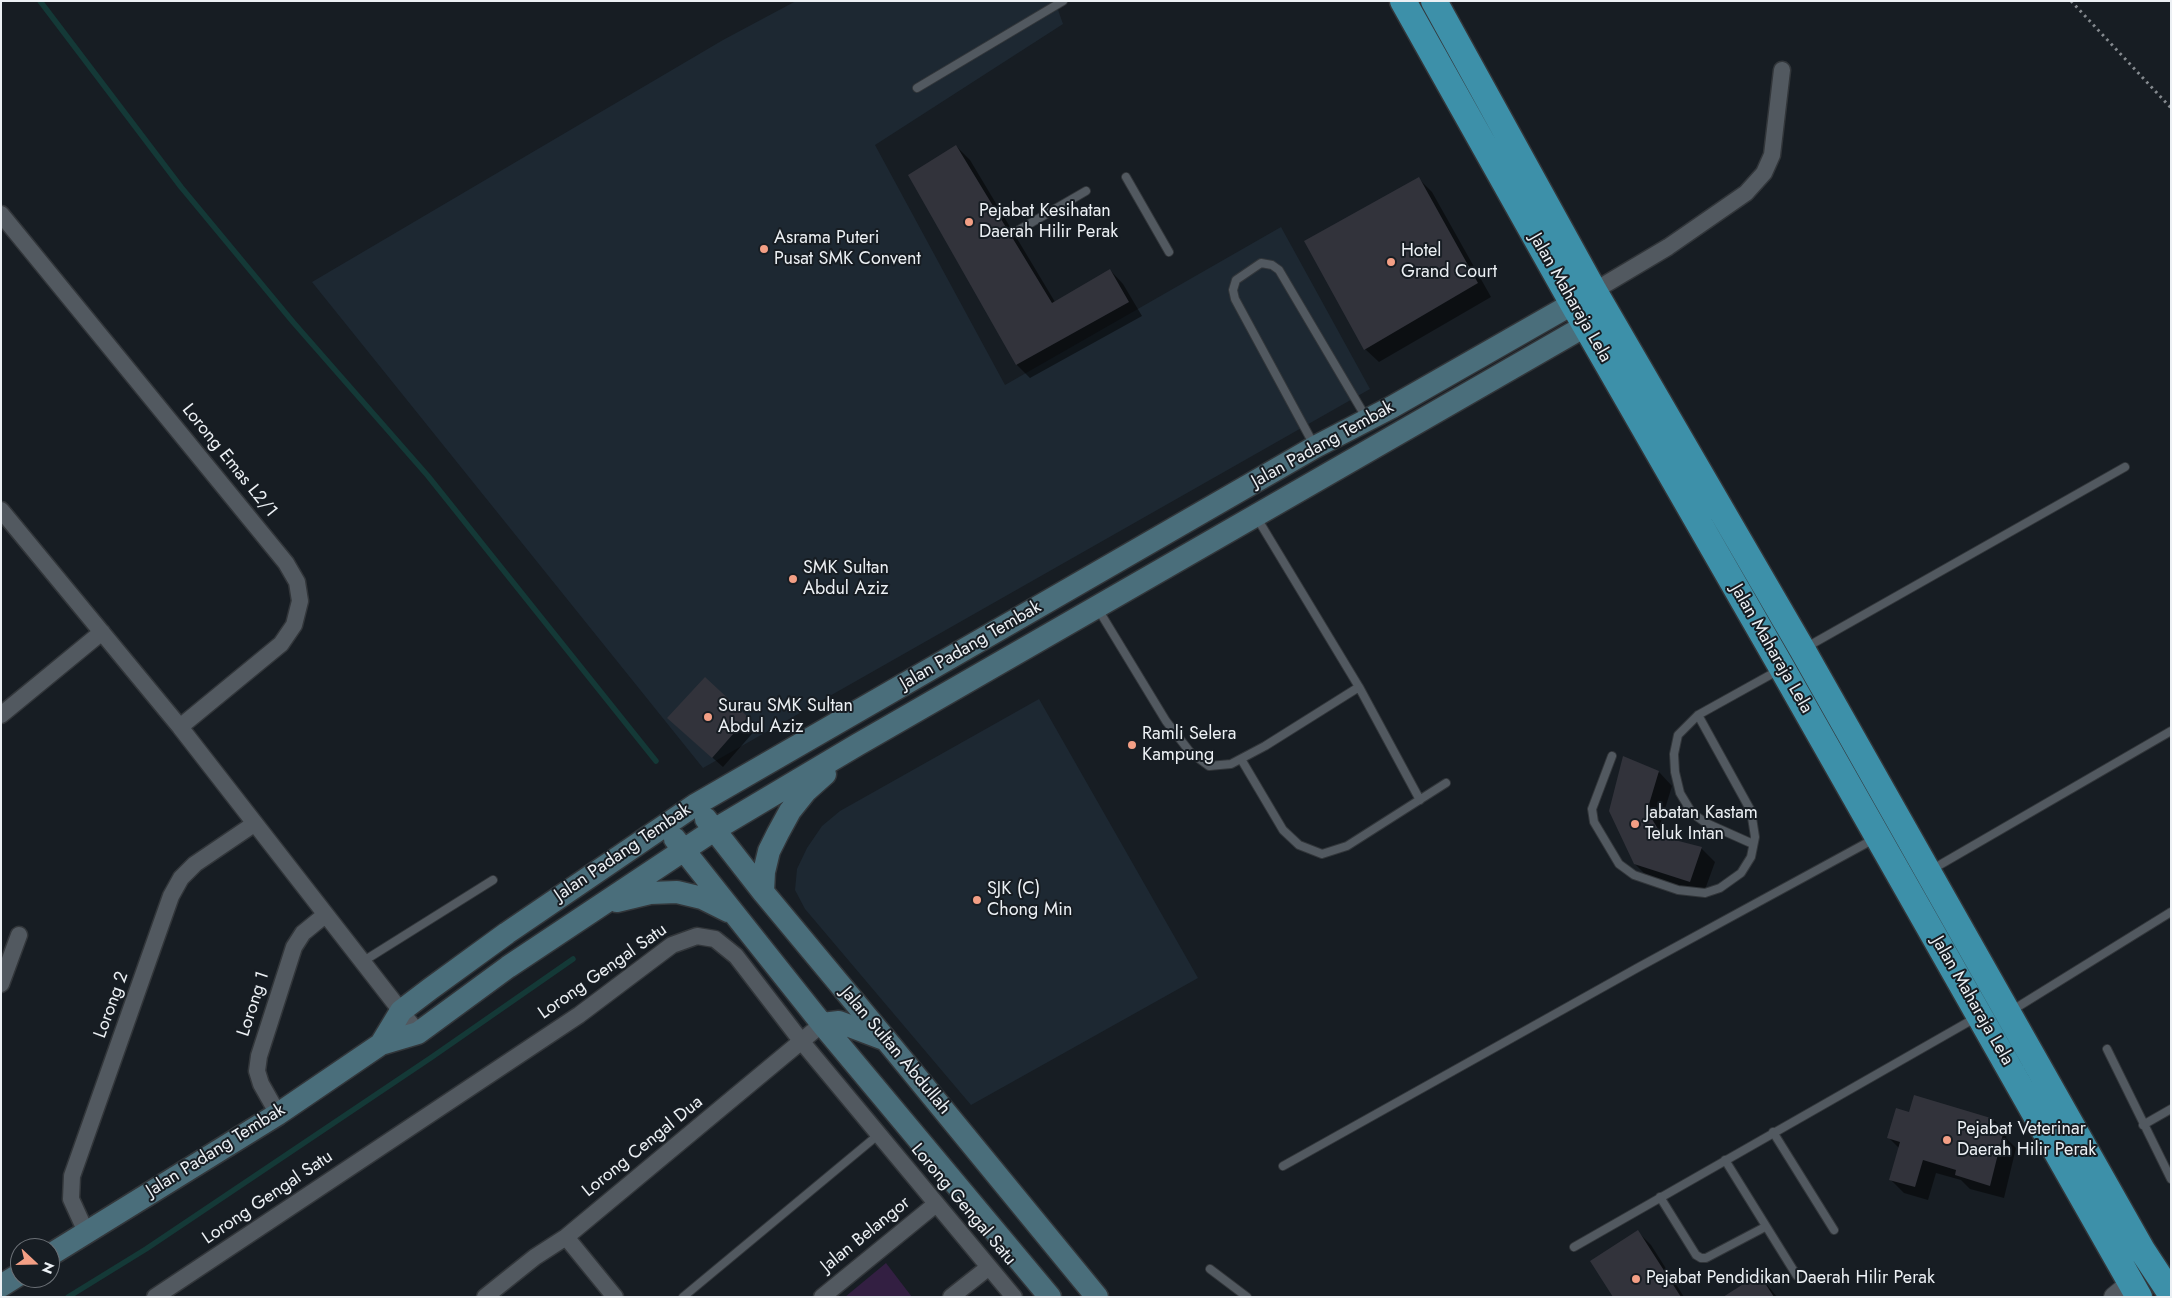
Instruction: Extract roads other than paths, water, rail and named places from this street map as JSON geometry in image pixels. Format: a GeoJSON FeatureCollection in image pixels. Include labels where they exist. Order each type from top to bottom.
{"type":"FeatureCollection","features":[{"type":"Feature","properties":{"kind":"highway","name":"Jalan Maharaja Lela"},"geometry":{"type":"LineString","coordinates":[[1403,1],[1597,320],[1802,650],[2142,1250],[2171,1294]]}},
{"type":"Feature","properties":{"kind":"highway","name":"Jalan Maharaja Lela"},"geometry":{"type":"LineString","coordinates":[[1434,1],[1583,297]]}},
{"type":"Feature","properties":{"kind":"highway","name":"Jalan Maharaja Lela"},"geometry":{"type":"LineString","coordinates":[[1597,320],[1782,668],[1980,1015],[2128,1292]]}},
{"type":"Feature","properties":{"kind":"main road","name":"Jalan Padang Tembak"},"geometry":{"type":"LineString","coordinates":[[381,1044],[401,1011],[506,933],[695,804],[1315,447],[1367,420],[1583,297]]}},
{"type":"Feature","properties":{"kind":"main road","name":"Jalan Padang Tembak"},"geometry":{"type":"LineString","coordinates":[[60,1249],[278,1114],[381,1044],[418,1033],[508,967],[714,830],[857,745],[1597,320]]}},
{"type":"Feature","properties":{"kind":"main road"},"geometry":{"type":"LineString","coordinates":[[763,892],[764,872],[769,851],[790,811],[806,791],[857,745]]}},
{"type":"Feature","properties":{"kind":"main road","name":"Jalan Sultan Abdullah"},"geometry":{"type":"LineString","coordinates":[[695,804],[763,892],[887,1040],[1097,1297]]}},
{"type":"Feature","properties":{"kind":"main road"},"geometry":{"type":"LineString","coordinates":[[664,825],[822,1024],[1050,1297]]}},
{"type":"Feature","properties":{"kind":"main road"},"geometry":{"type":"LineString","coordinates":[[602,905],[650,893],[677,892],[702,898],[732,913]]}},
{"type":"Feature","properties":{"kind":"main road"},"geometry":{"type":"LineString","coordinates":[[822,1024],[839,1022],[887,1040]]}},
{"type":"Feature","properties":{"kind":"street"},"geometry":{"type":"LineString","coordinates":[[1583,297],[1668,247],[1746,194],[1764,173],[1772,155],[1782,70]]}},
{"type":"Feature","properties":{"kind":"street","name":"Lorong Emas L2/1"},"geometry":{"type":"LineString","coordinates":[[1,214],[286,563],[297,582],[300,601],[294,625],[281,644],[180,727]]}},
{"type":"Feature","properties":{"kind":"street"},"geometry":{"type":"LineString","coordinates":[[1,510],[180,727],[418,1033]]}},
{"type":"Feature","properties":{"kind":"street"},"geometry":{"type":"LineString","coordinates":[[1,715],[102,632]]}},
{"type":"Feature","properties":{"kind":"street","name":"Lorong 2"},"geometry":{"type":"LineString","coordinates":[[86,1232],[71,1199],[72,1176],[172,896],[181,878],[195,864],[254,824]]}},
{"type":"Feature","properties":{"kind":"street","name":"Lorong 1"},"geometry":{"type":"LineString","coordinates":[[278,1114],[261,1084],[257,1071],[259,1056],[294,947],[303,933],[325,915]]}},
{"type":"Feature","properties":{"kind":"street"},"geometry":{"type":"LineString","coordinates":[[1,984],[19,935]]}},
{"type":"Feature","properties":{"kind":"street","name":"Lorong Gengal Satu"},"geometry":{"type":"LineString","coordinates":[[156,1297],[578,1015],[672,944],[697,936],[715,939],[736,956],[802,1042],[1014,1297]]}},
{"type":"Feature","properties":{"kind":"street","name":"Lorong Cengal Dua"},"geometry":{"type":"LineString","coordinates":[[485,1297],[535,1257],[566,1237],[822,1024]]}},
{"type":"Feature","properties":{"kind":"street","name":"Jalan Belangor"},"geometry":{"type":"LineString","coordinates":[[822,1297],[936,1204]]}},
{"type":"Feature","properties":{"kind":"street"},"geometry":{"type":"LineString","coordinates":[[566,1237],[615,1297]]}},
{"type":"Feature","properties":{"kind":"street"},"geometry":{"type":"LineString","coordinates":[[951,1297],[989,1267]]}},
{"type":"Feature","properties":{"kind":"lane"},"geometry":{"type":"LineString","coordinates":[[917,88],[1063,1]]}},
{"type":"Feature","properties":{"kind":"lane"},"geometry":{"type":"LineString","coordinates":[[1126,177],[1169,252]]}},
{"type":"Feature","properties":{"kind":"lane"},"geometry":{"type":"LineString","coordinates":[[1017,231],[1086,191]]}},
{"type":"Feature","properties":{"kind":"lane"},"geometry":{"type":"LineString","coordinates":[[1315,447],[1235,299],[1233,290],[1236,280],[1261,264],[1272,264],[1279,270],[1367,420]]}},
{"type":"Feature","properties":{"kind":"lane"},"geometry":{"type":"LineString","coordinates":[[1802,650],[2125,467]]}},
{"type":"Feature","properties":{"kind":"lane"},"geometry":{"type":"LineString","coordinates":[[1256,516],[1358,687],[1420,800]]}},
{"type":"Feature","properties":{"kind":"lane"},"geometry":{"type":"LineString","coordinates":[[1096,607],[1166,721],[1190,752],[1210,766],[1231,764],[1241,759],[1265,746],[1358,687]]}},
{"type":"Feature","properties":{"kind":"lane"},"geometry":{"type":"LineString","coordinates":[[1753,844],[1706,823],[1692,812],[1680,793],[1675,772],[1674,754],[1678,735],[1698,715],[1782,668]]}},
{"type":"Feature","properties":{"kind":"lane"},"geometry":{"type":"LineString","coordinates":[[1612,756],[1592,809],[1594,822],[1619,864],[1634,875],[1678,890],[1705,893],[1720,888],[1741,873],[1751,856],[1755,837],[1751,811],[1698,715]]}},
{"type":"Feature","properties":{"kind":"lane"},"geometry":{"type":"LineString","coordinates":[[1927,872],[2171,730]]}},
{"type":"Feature","properties":{"kind":"lane"},"geometry":{"type":"LineString","coordinates":[[1241,759],[1283,830],[1300,845],[1322,854],[1347,846],[1446,783]]}},
{"type":"Feature","properties":{"kind":"lane"},"geometry":{"type":"LineString","coordinates":[[1283,1166],[1639,967],[1878,837]]}},
{"type":"Feature","properties":{"kind":"lane"},"geometry":{"type":"LineString","coordinates":[[362,962],[493,880]]}},
{"type":"Feature","properties":{"kind":"lane"},"geometry":{"type":"LineString","coordinates":[[2008,1013],[2171,912]]}},
{"type":"Feature","properties":{"kind":"lane"},"geometry":{"type":"LineString","coordinates":[[1574,1247],[1980,1015]]}},
{"type":"Feature","properties":{"kind":"lane"},"geometry":{"type":"LineString","coordinates":[[2107,1049],[2171,1180]]}},
{"type":"Feature","properties":{"kind":"lane"},"geometry":{"type":"LineString","coordinates":[[2143,1125],[2171,1108]]}},
{"type":"Feature","properties":{"kind":"lane"},"geometry":{"type":"LineString","coordinates":[[1773,1132],[1834,1230]]}},
{"type":"Feature","properties":{"kind":"lane"},"geometry":{"type":"LineString","coordinates":[[683,1297],[878,1135]]}},
{"type":"Feature","properties":{"kind":"lane"},"geometry":{"type":"LineString","coordinates":[[1725,1160],[1797,1276]]}},
{"type":"Feature","properties":{"kind":"lane"},"geometry":{"type":"LineString","coordinates":[[1660,1197],[1696,1255],[1701,1258],[1706,1258],[1765,1226]]}},
{"type":"Feature","properties":{"kind":"lane"},"geometry":{"type":"LineString","coordinates":[[1210,1269],[1247,1297]]}},
{"type":"Feature","properties":{"kind":"waterway"},"geometry":{"type":"LineString","coordinates":[[40,1],[181,187],[293,322],[428,476],[656,761]]}},
{"type":"Feature","properties":{"kind":"waterway"},"geometry":{"type":"LineString","coordinates":[[68,1297],[146,1249],[432,1057],[573,959]]}},
{"type":"Feature","properties":{"kind":"place","name":"Pejabat Kesihatan Daerah Hilir Perak"},"geometry":{"type":"Point","coordinates":[969,222]}},
{"type":"Feature","properties":{"kind":"place","name":"Asrama Puteri Pusat SMK Convent"},"geometry":{"type":"Point","coordinates":[764,249]}},
{"type":"Feature","properties":{"kind":"place","name":"Hotel Grand Court"},"geometry":{"type":"Point","coordinates":[1391,262]}},
{"type":"Feature","properties":{"kind":"place","name":"SMK Sultan Abdul Aziz"},"geometry":{"type":"Point","coordinates":[793,579]}},
{"type":"Feature","properties":{"kind":"place","name":"Surau SMK Sultan Abdul Aziz"},"geometry":{"type":"Point","coordinates":[708,717]}},
{"type":"Feature","properties":{"kind":"place","name":"Ramli Selera Kampung"},"geometry":{"type":"Point","coordinates":[1132,745]}},
{"type":"Feature","properties":{"kind":"place","name":"Jabatan Kastam Teluk Intan"},"geometry":{"type":"Point","coordinates":[1635,824]}},
{"type":"Feature","properties":{"kind":"place","name":"SJK (C) Chong Min"},"geometry":{"type":"Point","coordinates":[977,900]}},
{"type":"Feature","properties":{"kind":"place","name":"Pejabat Veterinar Daerah Hilir Perak"},"geometry":{"type":"Point","coordinates":[1947,1140]}},
{"type":"Feature","properties":{"kind":"place","name":"Pejabat Pendidikan Daerah Hilir Perak"},"geometry":{"type":"Point","coordinates":[1636,1279]}}]}
